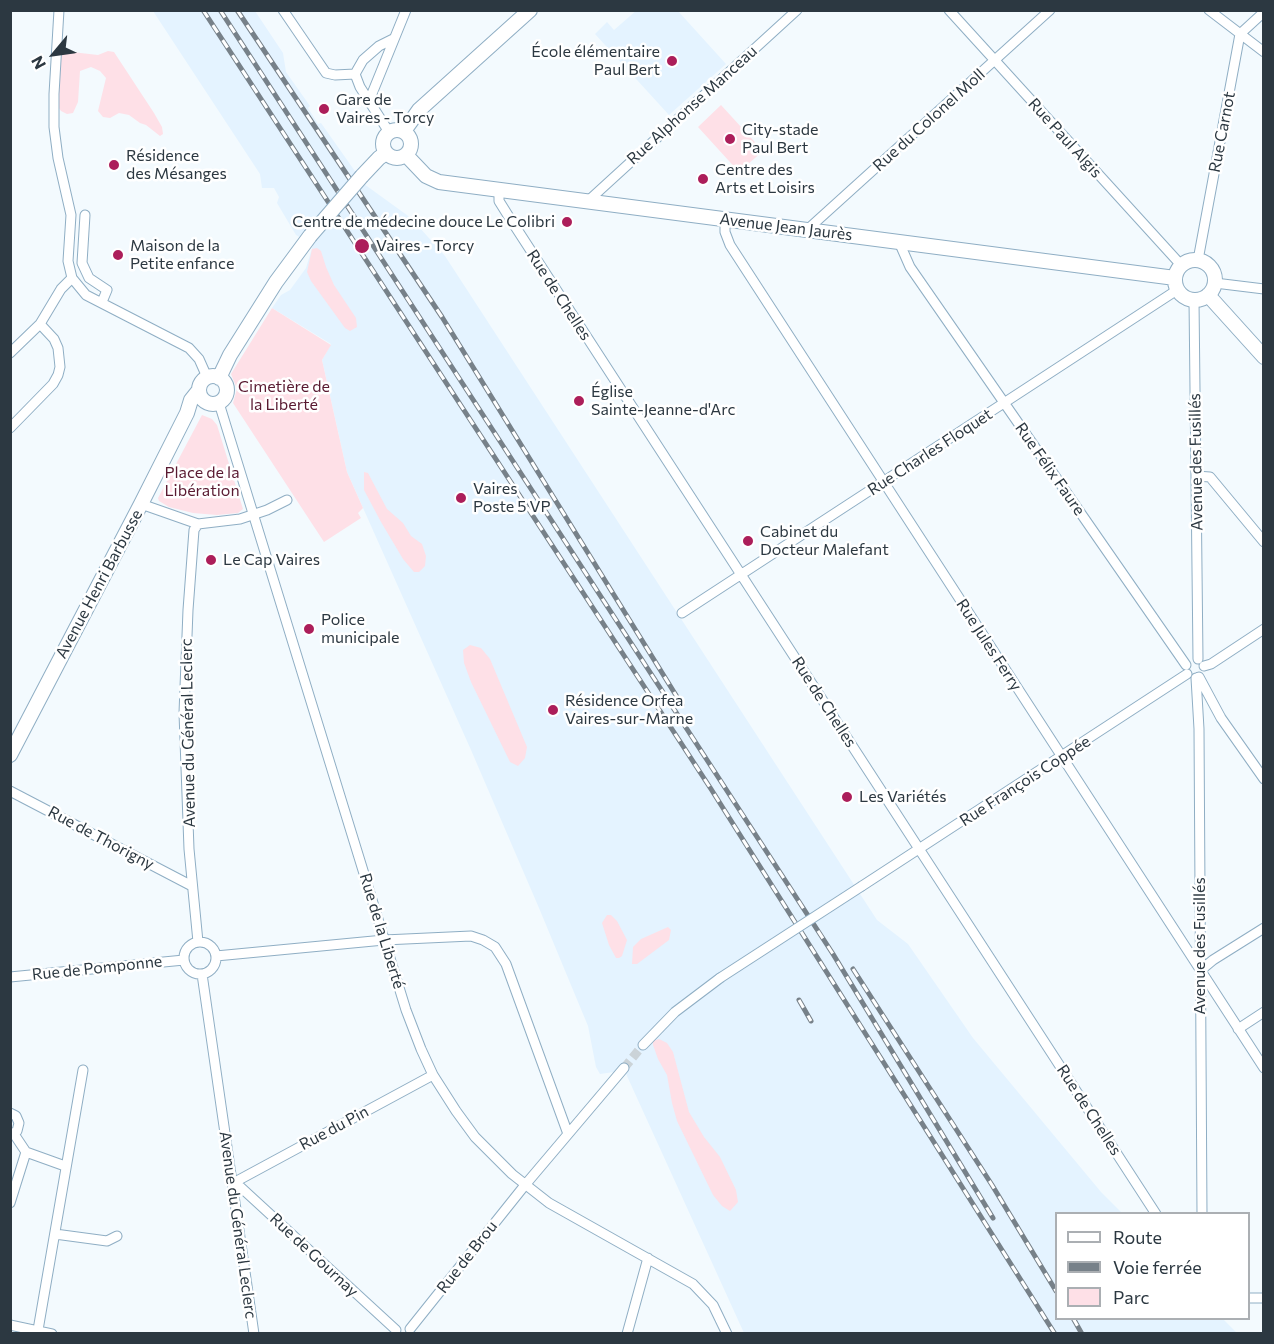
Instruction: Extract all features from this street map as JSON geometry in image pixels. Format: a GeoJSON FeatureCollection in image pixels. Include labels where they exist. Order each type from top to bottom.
{"type":"FeatureCollection","features":[{"type":"Feature","properties":{"kind":"main road"},"geometry":{"type":"LineString","coordinates":[[404,131],[419,110],[530,10]]}},
{"type":"Feature","properties":{"kind":"main road"},"geometry":{"type":"LineString","coordinates":[[404,131],[412,141],[411,150],[406,156],[396,158],[386,153],[383,143],[389,132],[404,131]]}},
{"type":"Feature","properties":{"kind":"main road"},"geometry":{"type":"LineString","coordinates":[[213,378],[225,384],[226,392],[223,399],[208,398],[201,383],[213,378],[276,282],[310,236],[362,176],[386,153]]}},
{"type":"Feature","properties":{"kind":"main road","name":"Avenue Jean Jaurès"},"geometry":{"type":"LineString","coordinates":[[406,156],[415,167],[431,179],[1178,278]]}},
{"type":"Feature","properties":{"kind":"main road"},"geometry":{"type":"LineString","coordinates":[[1211,289],[1194,300],[1184,297],[1178,278],[1189,261],[1198,260],[1211,268],[1211,289],[1263,357]]}},
{"type":"Feature","properties":{"kind":"main road","name":"Avenue Henri Barbusse"},"geometry":{"type":"LineString","coordinates":[[10,755],[187,413],[208,398]]}},
{"type":"Feature","properties":{"kind":"street"},"geometry":{"type":"LineString","coordinates":[[59,10],[54,127],[58,158],[71,215],[68,261],[72,278],[86,295],[189,348],[213,378]]}},
{"type":"Feature","properties":{"kind":"street"},"geometry":{"type":"LineString","coordinates":[[283,10],[326,73],[330,75],[355,74]]}},
{"type":"Feature","properties":{"kind":"street"},"geometry":{"type":"LineString","coordinates":[[369,101],[406,10]]}},
{"type":"Feature","properties":{"kind":"street","name":"Rue Alphonse Manceau"},"geometry":{"type":"LineString","coordinates":[[588,201],[797,10]]}},
{"type":"Feature","properties":{"kind":"street","name":"Rue Paul Algis"},"geometry":{"type":"LineString","coordinates":[[949,10],[1178,278]]}},
{"type":"Feature","properties":{"kind":"street","name":"Rue du Colonel Moll"},"geometry":{"type":"LineString","coordinates":[[808,229],[1050,10]]}},
{"type":"Feature","properties":{"kind":"street"},"geometry":{"type":"LineString","coordinates":[[1209,10],[1263,52]]}},
{"type":"Feature","properties":{"kind":"street"},"geometry":{"type":"LineString","coordinates":[[1240,34],[1263,12]]}},
{"type":"Feature","properties":{"kind":"street","name":"Rue Carnot"},"geometry":{"type":"LineString","coordinates":[[1198,260],[1240,34]]}},
{"type":"Feature","properties":{"kind":"street"},"geometry":{"type":"LineString","coordinates":[[389,132],[355,74],[358,66],[368,56],[393,39]]}},
{"type":"Feature","properties":{"kind":"street","name":"Rue de Chelles"},"geometry":{"type":"LineString","coordinates":[[500,189],[500,201],[509,217],[1155,1212]]}},
{"type":"Feature","properties":{"kind":"street"},"geometry":{"type":"LineString","coordinates":[[85,215],[82,263],[89,278],[107,290],[102,302]]}},
{"type":"Feature","properties":{"kind":"street","name":"Rue Jules Ferry"},"geometry":{"type":"LineString","coordinates":[[725,219],[724,232],[730,245],[1263,1068]]}},
{"type":"Feature","properties":{"kind":"street","name":"Rue Félix Faure"},"geometry":{"type":"LineString","coordinates":[[899,242],[910,267],[1263,779]]}},
{"type":"Feature","properties":{"kind":"street"},"geometry":{"type":"LineString","coordinates":[[10,353],[40,324],[61,289],[72,278]]}},
{"type":"Feature","properties":{"kind":"street","name":"Rue Charles Floquet"},"geometry":{"type":"LineString","coordinates":[[682,613],[1005,404],[1178,278]]}},
{"type":"Feature","properties":{"kind":"street"},"geometry":{"type":"LineString","coordinates":[[1211,289],[1263,289]]}},
{"type":"Feature","properties":{"kind":"street","name":"Avenue des Fusillés"},"geometry":{"type":"LineString","coordinates":[[1194,300],[1201,663]]}},
{"type":"Feature","properties":{"kind":"street"},"geometry":{"type":"LineString","coordinates":[[10,428],[54,384],[58,375],[60,368],[58,348],[54,339],[40,324]]}},
{"type":"Feature","properties":{"kind":"street","name":"Rue de la Liberté"},"geometry":{"type":"LineString","coordinates":[[208,398],[253,515],[384,940],[414,1033],[433,1075],[475,1137],[525,1185],[572,1217],[693,1284],[712,1305],[727,1334]]}},
{"type":"Feature","properties":{"kind":"street"},"geometry":{"type":"LineString","coordinates":[[1196,476],[1210,477],[1263,542]]}},
{"type":"Feature","properties":{"kind":"street"},"geometry":{"type":"LineString","coordinates":[[141,504],[198,524],[230,521],[253,515],[287,500]]}},
{"type":"Feature","properties":{"kind":"street","name":"Avenue du Général Leclerc"},"geometry":{"type":"LineString","coordinates":[[198,524],[194,530],[184,704],[186,784],[198,942]]}},
{"type":"Feature","properties":{"kind":"street"},"geometry":{"type":"LineString","coordinates":[[1192,673],[1203,672],[1201,663],[1211,664],[1263,629]]}},
{"type":"Feature","properties":{"kind":"street","name":"Rue François Coppée"},"geometry":{"type":"LineString","coordinates":[[643,1045],[675,1012],[720,978],[1192,673],[1192,659],[1201,663]]}},
{"type":"Feature","properties":{"kind":"street","name":"Avenue des Fusillés"},"geometry":{"type":"LineString","coordinates":[[1192,673],[1199,729],[1202,1212]]}},
{"type":"Feature","properties":{"kind":"street","name":"Rue de Thorigny"},"geometry":{"type":"LineString","coordinates":[[10,791],[192,886]]}},
{"type":"Feature","properties":{"kind":"street"},"geometry":{"type":"LineString","coordinates":[[1201,970],[1263,928]]}},
{"type":"Feature","properties":{"kind":"street"},"geometry":{"type":"LineString","coordinates":[[216,956],[384,940],[471,936],[483,940],[495,947],[506,964],[568,1134]]}},
{"type":"Feature","properties":{"kind":"street"},"geometry":{"type":"LineString","coordinates":[[198,942],[209,945],[216,956],[211,970],[202,974],[192,972],[185,965],[187,949],[198,942]]}},
{"type":"Feature","properties":{"kind":"street","name":"Rue de Pomponne"},"geometry":{"type":"LineString","coordinates":[[10,977],[184,960]]}},
{"type":"Feature","properties":{"kind":"street","name":"Avenue du Général Leclerc"},"geometry":{"type":"LineString","coordinates":[[202,974],[234,1182],[254,1334]]}},
{"type":"Feature","properties":{"kind":"street"},"geometry":{"type":"LineString","coordinates":[[1238,1029],[1263,1012]]}},
{"type":"Feature","properties":{"kind":"street","name":"Rue de Brou"},"geometry":{"type":"LineString","coordinates":[[412,1331],[525,1185],[624,1068]]}},
{"type":"Feature","properties":{"kind":"street"},"geometry":{"type":"LineString","coordinates":[[38,1330],[82,1070]]}},
{"type":"Feature","properties":{"kind":"street","name":"Rue du Pin"},"geometry":{"type":"LineString","coordinates":[[234,1182],[433,1075]]}},
{"type":"Feature","properties":{"kind":"street"},"geometry":{"type":"LineString","coordinates":[[10,1113],[16,1116],[19,1123],[12,1134],[26,1152],[65,1166]]}},
{"type":"Feature","properties":{"kind":"street"},"geometry":{"type":"LineString","coordinates":[[10,1203],[26,1152]]}},
{"type":"Feature","properties":{"kind":"street","name":"Rue de Gournay"},"geometry":{"type":"LineString","coordinates":[[234,1182],[395,1332]]}},
{"type":"Feature","properties":{"kind":"street"},"geometry":{"type":"LineString","coordinates":[[55,1234],[107,1241],[117,1236]]}},
{"type":"Feature","properties":{"kind":"street"},"geometry":{"type":"LineString","coordinates":[[627,1334],[648,1258]]}},
{"type":"Feature","properties":{"kind":"street"},"geometry":{"type":"LineString","coordinates":[[10,1325],[52,1334]]}},
{"type":"Feature","properties":{"kind":"street"},"geometry":{"type":"LineString","coordinates":[[395,1332],[401,1327],[412,1331]]}},
{"type":"Feature","properties":{"kind":"shaded area","name":"École élémentaire Paul Bert"},"geometry":{"type":"Polygon","coordinates":[[[637,10],[678,11],[726,64],[669,115],[595,34],[607,22],[614,30],[637,10]]]}},
{"type":"Feature","properties":{"kind":"shaded area"},"geometry":{"type":"Polygon","coordinates":[[[153,11],[255,11],[283,53],[286,72],[310,106],[308,108],[318,124],[321,123],[364,184],[411,218],[445,256],[877,920],[908,944],[973,1038],[1101,1192],[1121,1212],[1055,1212],[1055,1320],[1224,1320],[1237,1333],[744,1333],[622,1065],[614,1072],[600,1074],[596,1067],[588,1026],[539,908],[347,472],[322,360],[331,344],[272,308],[281,295],[290,290],[306,268],[313,245],[296,235],[277,203],[279,197],[274,188],[262,188],[260,174],[153,11]]]}},
{"type":"Feature","properties":{"kind":"green space"},"geometry":{"type":"Polygon","coordinates":[[[108,51],[114,52],[154,113],[162,127],[163,134],[160,136],[129,115],[119,113],[110,118],[103,117],[98,111],[106,78],[100,71],[91,67],[80,71],[78,102],[73,113],[67,114],[61,111],[54,101],[61,55],[72,52],[98,55],[108,51]]]}},
{"type":"Feature","properties":{"kind":"green space","name":"City-stade Paul Bert"},"geometry":{"type":"Polygon","coordinates":[[[721,105],[763,151],[739,172],[698,127],[721,105]]]}},
{"type":"Feature","properties":{"kind":"green space"},"geometry":{"type":"Polygon","coordinates":[[[317,248],[321,251],[334,285],[356,318],[357,327],[350,331],[345,328],[307,272],[312,249],[317,248]]]}},
{"type":"Feature","properties":{"kind":"green space","name":"Cimetière de la Liberté"},"geometry":{"type":"Polygon","coordinates":[[[272,308],[331,345],[322,360],[347,472],[363,508],[358,513],[361,518],[324,542],[233,403],[237,389],[231,374],[272,308]]]}},
{"type":"Feature","properties":{"kind":"green space","name":"Place de la Libération"},"geometry":{"type":"Polygon","coordinates":[[[202,415],[212,419],[217,425],[243,509],[238,513],[217,515],[193,513],[169,507],[159,501],[158,498],[202,415]]]}},
{"type":"Feature","properties":{"kind":"green space"},"geometry":{"type":"Polygon","coordinates":[[[364,472],[368,473],[387,509],[403,523],[411,536],[422,544],[426,556],[425,566],[419,572],[414,572],[403,559],[381,522],[364,490],[364,472]]]}},
{"type":"Feature","properties":{"kind":"green space"},"geometry":{"type":"Polygon","coordinates":[[[470,645],[481,648],[490,659],[527,747],[525,758],[518,766],[510,762],[471,682],[464,663],[463,650],[470,645]]]}},
{"type":"Feature","properties":{"kind":"green space"},"geometry":{"type":"Polygon","coordinates":[[[607,915],[611,915],[617,921],[627,940],[622,956],[619,958],[616,958],[609,945],[602,923],[607,915]]]}},
{"type":"Feature","properties":{"kind":"green space"},"geometry":{"type":"Polygon","coordinates":[[[668,927],[671,930],[669,940],[637,964],[632,964],[633,947],[641,939],[668,927]]]}},
{"type":"Feature","properties":{"kind":"green space"},"geometry":{"type":"Polygon","coordinates":[[[659,1039],[667,1043],[673,1052],[689,1112],[704,1137],[720,1157],[736,1190],[738,1202],[730,1211],[722,1206],[713,1195],[677,1121],[667,1075],[653,1045],[653,1041],[659,1039]]]}},
{"type":"Feature","properties":{"kind":"tunnel"},"geometry":{"type":"LineString","coordinates":[[624,1068],[643,1045]]}},
{"type":"Feature","properties":{"kind":"railway"},"geometry":{"type":"LineString","coordinates":[[203,10],[711,789],[1055,1334]]}},
{"type":"Feature","properties":{"kind":"railway"},"geometry":{"type":"LineString","coordinates":[[220,10],[833,954],[993,1218]]}},
{"type":"Feature","properties":{"kind":"railway"},"geometry":{"type":"LineString","coordinates":[[237,10],[442,317],[682,705]]}},
{"type":"Feature","properties":{"kind":"railway"},"geometry":{"type":"LineString","coordinates":[[853,969],[992,1185],[1055,1289]]}},
{"type":"Feature","properties":{"kind":"railway"},"geometry":{"type":"LineString","coordinates":[[799,1000],[811,1021]]}},
{"type":"Feature","properties":{"kind":"railway"},"geometry":{"type":"LineString","coordinates":[[1074,1320],[1082,1334]]}},
{"type":"Feature","properties":{"kind":"place","name":"École élémentaire Paul Bert"},"geometry":{"type":"Point","coordinates":[672,61]}},
{"type":"Feature","properties":{"kind":"place","name":"Gare de Vaires - Torcy"},"geometry":{"type":"Point","coordinates":[324,109]}},
{"type":"Feature","properties":{"kind":"place","name":"City-stade Paul Bert"},"geometry":{"type":"Point","coordinates":[730,139]}},
{"type":"Feature","properties":{"kind":"place","name":"Résidence des Mésanges"},"geometry":{"type":"Point","coordinates":[114,165]}},
{"type":"Feature","properties":{"kind":"place","name":"Centre des Arts et Loisirs"},"geometry":{"type":"Point","coordinates":[703,179]}},
{"type":"Feature","properties":{"kind":"place","name":"Centre de médecine douce Le Colibri"},"geometry":{"type":"Point","coordinates":[567,222]}},
{"type":"Feature","properties":{"kind":"place","name":"Vaires - Torcy"},"geometry":{"type":"Point","coordinates":[362,246]}},
{"type":"Feature","properties":{"kind":"place","name":"Maison de la Petite enfance"},"geometry":{"type":"Point","coordinates":[118,255]}},
{"type":"Feature","properties":{"kind":"place","name":"Église Sainte-Jeanne-d'Arc"},"geometry":{"type":"Point","coordinates":[579,401]}},
{"type":"Feature","properties":{"kind":"place","name":"Vaires Poste 5 VP"},"geometry":{"type":"Point","coordinates":[461,498]}},
{"type":"Feature","properties":{"kind":"place","name":"Cabinet du Docteur Malefant"},"geometry":{"type":"Point","coordinates":[748,541]}},
{"type":"Feature","properties":{"kind":"place","name":"Le Cap Vaires"},"geometry":{"type":"Point","coordinates":[211,560]}},
{"type":"Feature","properties":{"kind":"place","name":"Police municipale"},"geometry":{"type":"Point","coordinates":[309,629]}},
{"type":"Feature","properties":{"kind":"place","name":"Résidence Orfea Vaires-sur-Marne"},"geometry":{"type":"Point","coordinates":[553,710]}},
{"type":"Feature","properties":{"kind":"place","name":"Les Variétés"},"geometry":{"type":"Point","coordinates":[847,797]}}]}
